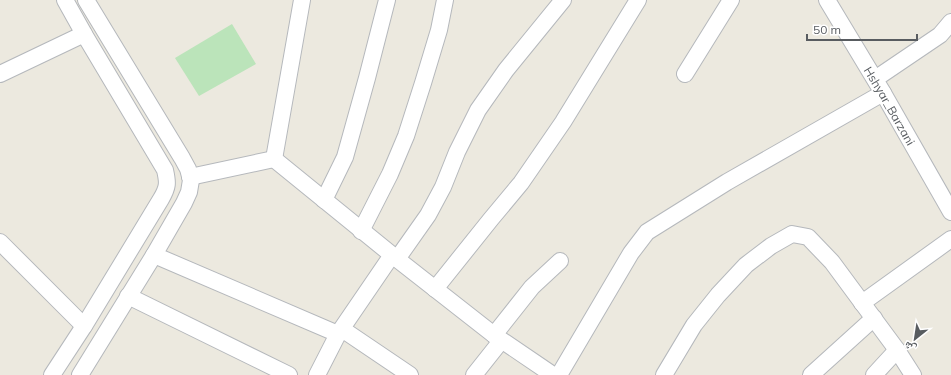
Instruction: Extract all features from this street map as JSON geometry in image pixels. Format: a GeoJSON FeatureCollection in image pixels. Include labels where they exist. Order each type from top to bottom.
{"type":"FeatureCollection","features":[{"type":"Feature","properties":{"kind":"street"},"geometry":{"type":"LineString","coordinates":[[52,375],[84,326],[161,199],[166,190],[167,180],[165,170],[65,0]]}},
{"type":"Feature","properties":{"kind":"street"},"geometry":{"type":"LineString","coordinates":[[83,374],[184,203],[189,192],[190,180],[188,169],[182,158],[86,0]]}},
{"type":"Feature","properties":{"kind":"street"},"geometry":{"type":"LineString","coordinates":[[274,159],[302,0]]}},
{"type":"Feature","properties":{"kind":"street"},"geometry":{"type":"LineString","coordinates":[[324,200],[345,157],[387,0]]}},
{"type":"Feature","properties":{"kind":"street"},"geometry":{"type":"LineString","coordinates":[[361,230],[390,174],[406,136],[424,83],[439,30],[445,0]]}},
{"type":"Feature","properties":{"kind":"street"},"geometry":{"type":"LineString","coordinates":[[317,375],[340,332],[394,257],[428,215],[443,187],[457,152],[478,110],[506,70],[563,0]]}},
{"type":"Feature","properties":{"kind":"street"},"geometry":{"type":"LineString","coordinates":[[434,289],[521,183],[563,122],[638,0]]}},
{"type":"Feature","properties":{"kind":"street"},"geometry":{"type":"LineString","coordinates":[[685,74],[731,0]]}},
{"type":"Feature","properties":{"kind":"street","name":"Hshyar_Barzani"},"geometry":{"type":"LineString","coordinates":[[828,0],[951,212]]}},
{"type":"Feature","properties":{"kind":"street"},"geometry":{"type":"LineString","coordinates":[[559,375],[631,253],[647,232],[879,86],[940,35],[951,22]]}},
{"type":"Feature","properties":{"kind":"street"},"geometry":{"type":"LineString","coordinates":[[0,74],[84,34]]}},
{"type":"Feature","properties":{"kind":"street"},"geometry":{"type":"LineString","coordinates":[[190,177],[274,159]]}},
{"type":"Feature","properties":{"kind":"street"},"geometry":{"type":"LineString","coordinates":[[274,159],[394,257],[497,338],[553,375]]}},
{"type":"Feature","properties":{"kind":"street"},"geometry":{"type":"LineString","coordinates":[[664,375],[694,325],[718,294],[746,266],[772,246],[792,234],[808,237],[832,262],[897,350],[913,375]]}},
{"type":"Feature","properties":{"kind":"street"},"geometry":{"type":"LineString","coordinates":[[862,303],[951,239]]}},
{"type":"Feature","properties":{"kind":"street"},"geometry":{"type":"LineString","coordinates":[[0,242],[84,326]]}},
{"type":"Feature","properties":{"kind":"street"},"geometry":{"type":"LineString","coordinates":[[154,255],[340,332],[410,375]]}},
{"type":"Feature","properties":{"kind":"street"},"geometry":{"type":"LineString","coordinates":[[474,375],[532,287],[560,261]]}},
{"type":"Feature","properties":{"kind":"street"},"geometry":{"type":"LineString","coordinates":[[128,296],[289,375]]}},
{"type":"Feature","properties":{"kind":"street"},"geometry":{"type":"LineString","coordinates":[[811,375],[874,318]]}},
{"type":"Feature","properties":{"kind":"street"},"geometry":{"type":"LineString","coordinates":[[874,375],[897,350]]}},
{"type":"Feature","properties":{"kind":"green space"},"geometry":{"type":"Polygon","coordinates":[[[232,24],[256,64],[199,96],[175,58],[232,24]]]}}]}
